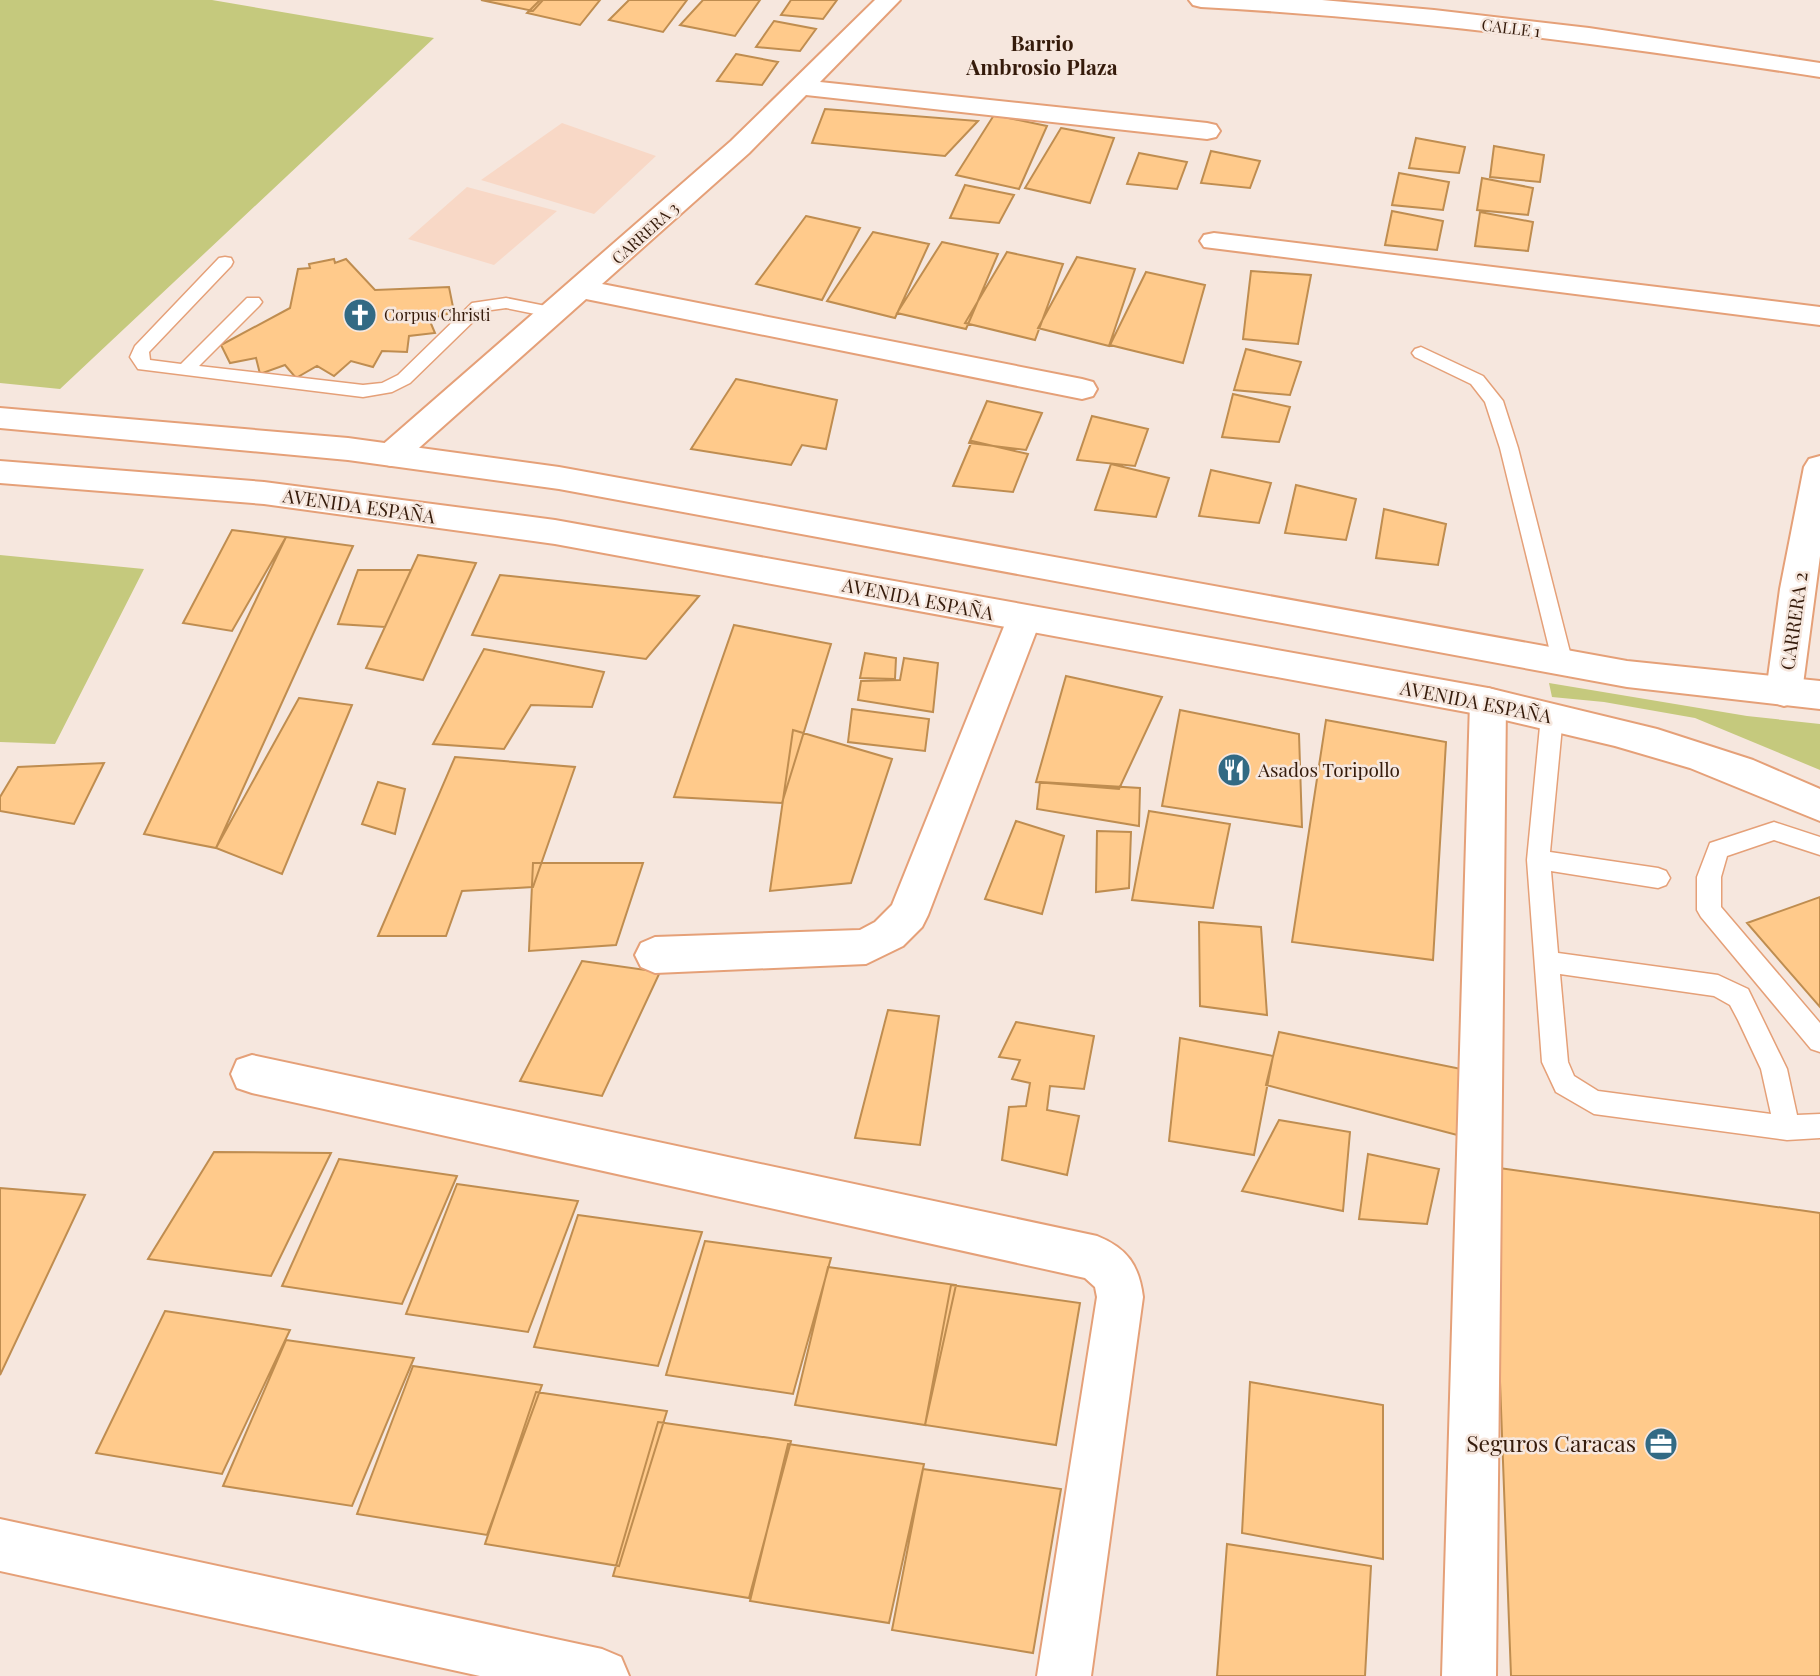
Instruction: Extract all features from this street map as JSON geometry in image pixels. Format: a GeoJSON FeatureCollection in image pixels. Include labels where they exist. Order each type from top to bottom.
{"type":"FeatureCollection","features":[{"type":"Feature","properties":{"kind":"street","name":"CARRERA 3"},"geometry":{"type":"LineString","coordinates":[[391,455],[740,147],[888,0]]}},
{"type":"Feature","properties":{"kind":"street","name":"CALLE 1"},"geometry":{"type":"LineString","coordinates":[[1201,0],[1412,16],[1610,40],[1820,70]]}},
{"type":"Feature","properties":{"kind":"street"},"geometry":{"type":"LineString","coordinates":[[800,88],[1207,131]]}},
{"type":"Feature","properties":{"kind":"street"},"geometry":{"type":"LineString","coordinates":[[1214,241],[1820,316]]}},
{"type":"Feature","properties":{"kind":"street"},"geometry":{"type":"LineString","coordinates":[[582,289],[1082,389]]}},
{"type":"Feature","properties":{"kind":"street"},"geometry":{"type":"LineString","coordinates":[[0,418],[148,429],[391,455],[559,478],[1627,674],[1820,695]]}},
{"type":"Feature","properties":{"kind":"street","name":"CARRERA 2"},"geometry":{"type":"LineString","coordinates":[[1784,692],[1797,589],[1820,467]]}},
{"type":"Feature","properties":{"kind":"street","name":"AVENIDA ESPAÑA"},"geometry":{"type":"LineString","coordinates":[[0,472],[264,493],[555,532],[1488,702],[1552,716],[1711,760],[1820,806]]}},
{"type":"Feature","properties":{"kind":"street"},"geometry":{"type":"LineString","coordinates":[[655,955],[866,947],[889,934],[908,915],[1024,618]]}},
{"type":"Feature","properties":{"kind":"street"},"geometry":{"type":"LineString","coordinates":[[1469,1676],[1488,702]]}},
{"type":"Feature","properties":{"kind":"street"},"geometry":{"type":"LineString","coordinates":[[252,1074],[1097,1258],[1117,1276],[1120,1297],[1064,1676]]}},
{"type":"Feature","properties":{"kind":"street"},"geometry":{"type":"LineString","coordinates":[[0,1545],[601,1676]]}},
{"type":"Feature","properties":{"kind":"lane"},"geometry":{"type":"LineString","coordinates":[[225,262],[141,350],[139,357],[144,365],[363,391],[386,388],[404,379],[478,307],[500,302],[555,313]]}},
{"type":"Feature","properties":{"kind":"lane"},"geometry":{"type":"LineString","coordinates":[[186,370],[253,302]]}},
{"type":"Feature","properties":{"kind":"lane"},"geometry":{"type":"LineString","coordinates":[[1420,353],[1477,380],[1494,401],[1509,448],[1562,660]]}},
{"type":"Feature","properties":{"kind":"lane"},"geometry":{"type":"LineString","coordinates":[[1552,716],[1538,860],[1555,1062],[1565,1084],[1594,1102],[1787,1128],[1820,1126]]}},
{"type":"Feature","properties":{"kind":"lane"},"geometry":{"type":"LineString","coordinates":[[1820,846],[1774,831],[1718,850],[1709,877],[1709,910],[1820,1041]]}},
{"type":"Feature","properties":{"kind":"lane"},"geometry":{"type":"LineString","coordinates":[[1538,860],[1658,878]]}},
{"type":"Feature","properties":{"kind":"lane"},"geometry":{"type":"LineString","coordinates":[[1545,962],[1718,986],[1739,997],[1774,1069],[1787,1128]]}},
{"type":"Feature","properties":{"kind":"shaded area"},"geometry":{"type":"Polygon","coordinates":[[[562,123],[656,156],[594,214],[481,180],[562,123]]]}},
{"type":"Feature","properties":{"kind":"shaded area"},"geometry":{"type":"Polygon","coordinates":[[[467,187],[557,211],[494,265],[408,239],[467,187]]]}},
{"type":"Feature","properties":{"kind":"green space"},"geometry":{"type":"Polygon","coordinates":[[[0,0],[212,0],[434,38],[60,389],[0,383],[0,0]]]}},
{"type":"Feature","properties":{"kind":"green space"},"geometry":{"type":"Polygon","coordinates":[[[0,555],[144,569],[55,744],[0,742],[0,555]]]}},
{"type":"Feature","properties":{"kind":"green space"},"geometry":{"type":"Polygon","coordinates":[[[1549,683],[1747,716],[1820,724],[1820,770],[1695,718],[1604,702],[1552,697],[1549,683]]]}},
{"type":"Feature","properties":{"kind":"building"},"geometry":{"type":"Polygon","coordinates":[[[481,0],[543,0],[533,11],[481,0]]]}},
{"type":"Feature","properties":{"kind":"building"},"geometry":{"type":"Polygon","coordinates":[[[540,0],[600,0],[580,25],[527,13],[540,0]]]}},
{"type":"Feature","properties":{"kind":"building"},"geometry":{"type":"Polygon","coordinates":[[[629,0],[687,0],[663,32],[609,20],[629,0]]]}},
{"type":"Feature","properties":{"kind":"building"},"geometry":{"type":"Polygon","coordinates":[[[703,0],[760,0],[735,36],[680,25],[703,0]]]}},
{"type":"Feature","properties":{"kind":"building"},"geometry":{"type":"Polygon","coordinates":[[[791,0],[837,0],[823,19],[781,15],[791,0]]]}},
{"type":"Feature","properties":{"kind":"building"},"geometry":{"type":"Polygon","coordinates":[[[774,21],[816,29],[800,51],[756,47],[774,21]]]}},
{"type":"Feature","properties":{"kind":"building"},"geometry":{"type":"Polygon","coordinates":[[[736,54],[778,62],[762,85],[717,81],[736,54]]]}},
{"type":"Feature","properties":{"kind":"building"},"geometry":{"type":"Polygon","coordinates":[[[825,109],[978,121],[945,156],[812,143],[825,109]]]}},
{"type":"Feature","properties":{"kind":"building"},"geometry":{"type":"Polygon","coordinates":[[[994,115],[1047,126],[1019,189],[956,175],[994,115]]]}},
{"type":"Feature","properties":{"kind":"building"},"geometry":{"type":"Polygon","coordinates":[[[1061,128],[1114,138],[1090,203],[1025,188],[1061,128]]]}},
{"type":"Feature","properties":{"kind":"building"},"geometry":{"type":"Polygon","coordinates":[[[1416,138],[1465,147],[1459,173],[1409,168],[1416,138]]]}},
{"type":"Feature","properties":{"kind":"building"},"geometry":{"type":"Polygon","coordinates":[[[1494,146],[1544,155],[1540,182],[1490,177],[1494,146]]]}},
{"type":"Feature","properties":{"kind":"building"},"geometry":{"type":"Polygon","coordinates":[[[1211,151],[1260,161],[1250,188],[1201,183],[1211,151]]]}},
{"type":"Feature","properties":{"kind":"building"},"geometry":{"type":"Polygon","coordinates":[[[1139,153],[1187,162],[1177,189],[1127,184],[1139,153]]]}},
{"type":"Feature","properties":{"kind":"building"},"geometry":{"type":"Polygon","coordinates":[[[1399,173],[1449,182],[1443,210],[1392,205],[1399,173]]]}},
{"type":"Feature","properties":{"kind":"building"},"geometry":{"type":"Polygon","coordinates":[[[1482,178],[1533,188],[1528,215],[1477,210],[1482,178]]]}},
{"type":"Feature","properties":{"kind":"building"},"geometry":{"type":"Polygon","coordinates":[[[965,185],[1014,195],[999,223],[950,218],[965,185]]]}},
{"type":"Feature","properties":{"kind":"building"},"geometry":{"type":"Polygon","coordinates":[[[1392,211],[1443,221],[1437,250],[1385,245],[1392,211]]]}},
{"type":"Feature","properties":{"kind":"building"},"geometry":{"type":"Polygon","coordinates":[[[1480,212],[1533,222],[1528,251],[1475,246],[1480,212]]]}},
{"type":"Feature","properties":{"kind":"building"},"geometry":{"type":"Polygon","coordinates":[[[806,216],[860,228],[822,300],[756,284],[806,216]]]}},
{"type":"Feature","properties":{"kind":"building"},"geometry":{"type":"Polygon","coordinates":[[[873,232],[929,244],[895,318],[827,301],[873,232]]]}},
{"type":"Feature","properties":{"kind":"building"},"geometry":{"type":"Polygon","coordinates":[[[942,242],[998,254],[966,329],[897,313],[942,242]]]}},
{"type":"Feature","properties":{"kind":"building"},"geometry":{"type":"Polygon","coordinates":[[[1007,252],[1063,264],[1035,340],[965,323],[1007,252]]]}},
{"type":"Feature","properties":{"kind":"building"},"geometry":{"type":"Polygon","coordinates":[[[1077,257],[1135,269],[1109,346],[1038,328],[1077,257]]]}},
{"type":"Feature","properties":{"kind":"building","name":"Corpus Christi"},"geometry":{"type":"Polygon","coordinates":[[[334,259],[335,263],[346,259],[375,290],[449,287],[454,312],[429,319],[435,333],[409,336],[407,352],[382,351],[373,367],[351,361],[334,376],[317,366],[296,378],[285,365],[260,374],[256,358],[230,363],[221,345],[290,308],[298,269],[310,268],[309,264],[334,259]]]}},
{"type":"Feature","properties":{"kind":"building"},"geometry":{"type":"Polygon","coordinates":[[[1251,271],[1311,275],[1298,344],[1243,339],[1251,271]]]}},
{"type":"Feature","properties":{"kind":"building"},"geometry":{"type":"Polygon","coordinates":[[[1146,272],[1205,285],[1183,363],[1110,345],[1146,272]]]}},
{"type":"Feature","properties":{"kind":"building"},"geometry":{"type":"Polygon","coordinates":[[[1246,349],[1301,362],[1290,395],[1234,390],[1246,349]]]}},
{"type":"Feature","properties":{"kind":"building"},"geometry":{"type":"Polygon","coordinates":[[[736,379],[837,400],[826,449],[802,445],[791,465],[691,449],[736,379]]]}},
{"type":"Feature","properties":{"kind":"building"},"geometry":{"type":"Polygon","coordinates":[[[1233,394],[1290,407],[1279,442],[1222,437],[1233,394]]]}},
{"type":"Feature","properties":{"kind":"building"},"geometry":{"type":"Polygon","coordinates":[[[987,401],[1042,413],[1026,450],[969,443],[987,401]]]}},
{"type":"Feature","properties":{"kind":"building"},"geometry":{"type":"Polygon","coordinates":[[[1092,416],[1148,429],[1135,466],[1077,460],[1092,416]]]}},
{"type":"Feature","properties":{"kind":"building"},"geometry":{"type":"Polygon","coordinates":[[[972,441],[1028,454],[1013,492],[953,486],[972,441]]]}},
{"type":"Feature","properties":{"kind":"building"},"geometry":{"type":"Polygon","coordinates":[[[1111,464],[1169,478],[1156,517],[1095,510],[1111,464]]]}},
{"type":"Feature","properties":{"kind":"building"},"geometry":{"type":"Polygon","coordinates":[[[1211,470],[1271,483],[1259,523],[1199,516],[1211,470]]]}},
{"type":"Feature","properties":{"kind":"building"},"geometry":{"type":"Polygon","coordinates":[[[1296,485],[1356,499],[1346,540],[1285,533],[1296,485]]]}},
{"type":"Feature","properties":{"kind":"building"},"geometry":{"type":"Polygon","coordinates":[[[1384,509],[1446,524],[1438,565],[1376,558],[1384,509]]]}},
{"type":"Feature","properties":{"kind":"building"},"geometry":{"type":"Polygon","coordinates":[[[232,530],[286,537],[232,631],[183,623],[232,530]]]}},
{"type":"Feature","properties":{"kind":"building"},"geometry":{"type":"Polygon","coordinates":[[[286,537],[353,546],[216,848],[144,834],[286,537]]]}},
{"type":"Feature","properties":{"kind":"building"},"geometry":{"type":"Polygon","coordinates":[[[418,555],[476,563],[423,680],[366,668],[418,555]]]}},
{"type":"Feature","properties":{"kind":"building"},"geometry":{"type":"Polygon","coordinates":[[[358,570],[411,570],[385,627],[338,624],[358,570]]]}},
{"type":"Feature","properties":{"kind":"building"},"geometry":{"type":"Polygon","coordinates":[[[500,575],[699,596],[646,659],[472,635],[500,575]]]}},
{"type":"Feature","properties":{"kind":"building"},"geometry":{"type":"Polygon","coordinates":[[[734,625],[831,644],[782,803],[674,797],[734,625]]]}},
{"type":"Feature","properties":{"kind":"building"},"geometry":{"type":"Polygon","coordinates":[[[484,649],[604,672],[592,707],[531,705],[504,749],[433,744],[484,649]]]}},
{"type":"Feature","properties":{"kind":"building"},"geometry":{"type":"Polygon","coordinates":[[[865,653],[896,658],[895,679],[860,678],[865,653]]]}},
{"type":"Feature","properties":{"kind":"building"},"geometry":{"type":"Polygon","coordinates":[[[904,658],[938,663],[933,712],[858,700],[861,681],[900,680],[904,658]]]}},
{"type":"Feature","properties":{"kind":"building"},"geometry":{"type":"Polygon","coordinates":[[[1066,676],[1162,697],[1119,789],[1036,782],[1066,676]]]}},
{"type":"Feature","properties":{"kind":"building"},"geometry":{"type":"Polygon","coordinates":[[[299,698],[352,705],[282,874],[216,848],[299,698]]]}},
{"type":"Feature","properties":{"kind":"building"},"geometry":{"type":"Polygon","coordinates":[[[852,709],[929,719],[925,751],[848,742],[852,709]]]}},
{"type":"Feature","properties":{"kind":"building","name":"Asados Toripollo"},"geometry":{"type":"Polygon","coordinates":[[[1180,710],[1299,734],[1302,827],[1162,806],[1180,710]]]}},
{"type":"Feature","properties":{"kind":"building"},"geometry":{"type":"Polygon","coordinates":[[[1326,720],[1446,742],[1433,960],[1292,942],[1326,720]]]}},
{"type":"Feature","properties":{"kind":"building"},"geometry":{"type":"Polygon","coordinates":[[[793,730],[892,759],[851,883],[770,891],[793,730]]]}},
{"type":"Feature","properties":{"kind":"building"},"geometry":{"type":"Polygon","coordinates":[[[455,757],[575,767],[533,887],[462,891],[446,936],[378,936],[455,757]]]}},
{"type":"Feature","properties":{"kind":"building"},"geometry":{"type":"Polygon","coordinates":[[[104,763],[74,824],[0,811],[0,797],[18,767],[104,763]]]}},
{"type":"Feature","properties":{"kind":"building"},"geometry":{"type":"Polygon","coordinates":[[[378,782],[405,789],[395,834],[362,824],[378,782]]]}},
{"type":"Feature","properties":{"kind":"building"},"geometry":{"type":"Polygon","coordinates":[[[1040,782],[1140,788],[1139,826],[1037,809],[1040,782]]]}},
{"type":"Feature","properties":{"kind":"building"},"geometry":{"type":"Polygon","coordinates":[[[1149,811],[1230,824],[1213,908],[1132,900],[1149,811]]]}},
{"type":"Feature","properties":{"kind":"building"},"geometry":{"type":"Polygon","coordinates":[[[1016,821],[1064,836],[1042,914],[985,899],[1016,821]]]}},
{"type":"Feature","properties":{"kind":"building"},"geometry":{"type":"Polygon","coordinates":[[[1097,831],[1131,832],[1129,888],[1096,892],[1097,831]]]}},
{"type":"Feature","properties":{"kind":"building"},"geometry":{"type":"Polygon","coordinates":[[[533,863],[643,863],[616,945],[529,951],[533,863]]]}},
{"type":"Feature","properties":{"kind":"building"},"geometry":{"type":"Polygon","coordinates":[[[1820,897],[1820,1007],[1747,923],[1820,897]]]}},
{"type":"Feature","properties":{"kind":"building"},"geometry":{"type":"Polygon","coordinates":[[[1199,922],[1261,927],[1267,1015],[1200,1006],[1199,922]]]}},
{"type":"Feature","properties":{"kind":"building"},"geometry":{"type":"Polygon","coordinates":[[[582,961],[660,972],[602,1096],[520,1081],[582,961]]]}},
{"type":"Feature","properties":{"kind":"building"},"geometry":{"type":"Polygon","coordinates":[[[888,1010],[939,1016],[920,1145],[855,1138],[888,1010]]]}},
{"type":"Feature","properties":{"kind":"building"},"geometry":{"type":"Polygon","coordinates":[[[1016,1022],[1094,1036],[1084,1089],[1050,1086],[1047,1110],[1079,1116],[1067,1175],[1002,1160],[1009,1107],[1026,1106],[1030,1083],[1012,1079],[1020,1060],[999,1057],[1016,1022]]]}},
{"type":"Feature","properties":{"kind":"building"},"geometry":{"type":"Polygon","coordinates":[[[1279,1032],[1471,1071],[1461,1136],[1266,1085],[1279,1032]]]}},
{"type":"Feature","properties":{"kind":"building"},"geometry":{"type":"Polygon","coordinates":[[[1180,1038],[1273,1056],[1254,1155],[1169,1141],[1180,1038]]]}},
{"type":"Feature","properties":{"kind":"building"},"geometry":{"type":"Polygon","coordinates":[[[1279,1120],[1350,1132],[1343,1211],[1242,1191],[1279,1120]]]}},
{"type":"Feature","properties":{"kind":"building"},"geometry":{"type":"Polygon","coordinates":[[[214,1152],[331,1153],[271,1276],[148,1259],[214,1152]]]}},
{"type":"Feature","properties":{"kind":"building"},"geometry":{"type":"Polygon","coordinates":[[[1368,1154],[1439,1169],[1427,1224],[1359,1219],[1368,1154]]]}},
{"type":"Feature","properties":{"kind":"building"},"geometry":{"type":"Polygon","coordinates":[[[339,1159],[457,1176],[402,1304],[282,1286],[339,1159]]]}},
{"type":"Feature","properties":{"kind":"building","name":"Seguros Caracas"},"geometry":{"type":"Polygon","coordinates":[[[1492,1167],[1820,1213],[1820,1676],[1511,1676],[1492,1167]]]}},
{"type":"Feature","properties":{"kind":"building"},"geometry":{"type":"Polygon","coordinates":[[[457,1184],[578,1201],[528,1332],[406,1314],[457,1184]]]}},
{"type":"Feature","properties":{"kind":"building"},"geometry":{"type":"Polygon","coordinates":[[[0,1188],[85,1195],[0,1375],[0,1188]]]}},
{"type":"Feature","properties":{"kind":"building"},"geometry":{"type":"Polygon","coordinates":[[[578,1215],[702,1232],[658,1366],[534,1347],[578,1215]]]}},
{"type":"Feature","properties":{"kind":"building"},"geometry":{"type":"Polygon","coordinates":[[[705,1241],[831,1258],[793,1394],[666,1375],[705,1241]]]}},
{"type":"Feature","properties":{"kind":"building"},"geometry":{"type":"Polygon","coordinates":[[[828,1267],[956,1285],[925,1425],[795,1405],[828,1267]]]}},
{"type":"Feature","properties":{"kind":"building"},"geometry":{"type":"Polygon","coordinates":[[[951,1285],[1080,1303],[1056,1445],[925,1425],[951,1285]]]}},
{"type":"Feature","properties":{"kind":"building"},"geometry":{"type":"Polygon","coordinates":[[[165,1311],[290,1330],[222,1474],[96,1453],[165,1311]]]}},
{"type":"Feature","properties":{"kind":"building"},"geometry":{"type":"Polygon","coordinates":[[[286,1340],[414,1358],[352,1506],[223,1486],[286,1340]]]}},
{"type":"Feature","properties":{"kind":"building"},"geometry":{"type":"Polygon","coordinates":[[[413,1366],[542,1385],[487,1535],[357,1514],[413,1366]]]}},
{"type":"Feature","properties":{"kind":"building"},"geometry":{"type":"Polygon","coordinates":[[[1250,1382],[1383,1405],[1383,1559],[1242,1533],[1250,1382]]]}},
{"type":"Feature","properties":{"kind":"building"},"geometry":{"type":"Polygon","coordinates":[[[536,1392],[667,1411],[619,1566],[485,1544],[536,1392]]]}},
{"type":"Feature","properties":{"kind":"building"},"geometry":{"type":"Polygon","coordinates":[[[658,1422],[791,1441],[749,1598],[613,1576],[658,1422]]]}},
{"type":"Feature","properties":{"kind":"building"},"geometry":{"type":"Polygon","coordinates":[[[788,1444],[924,1464],[889,1623],[750,1601],[788,1444]]]}},
{"type":"Feature","properties":{"kind":"building"},"geometry":{"type":"Polygon","coordinates":[[[923,1469],[1061,1489],[1033,1653],[892,1630],[923,1469]]]}},
{"type":"Feature","properties":{"kind":"building"},"geometry":{"type":"Polygon","coordinates":[[[1227,1544],[1371,1566],[1365,1676],[1217,1676],[1227,1544]]]}},
{"type":"Feature","properties":{"kind":"place","name":"Corpus Christi"},"geometry":{"type":"Point","coordinates":[360,315]}},
{"type":"Feature","properties":{"kind":"place","name":"Asados Toripollo"},"geometry":{"type":"Point","coordinates":[1234,770]}},
{"type":"Feature","properties":{"kind":"place","name":"Seguros Caracas"},"geometry":{"type":"Point","coordinates":[1661,1444]}},
{"type":"Feature","properties":{"kind":"district","name":"Barrio Ambrosio Plaza"},"geometry":{"type":"Point","coordinates":[1042,56]}}]}
